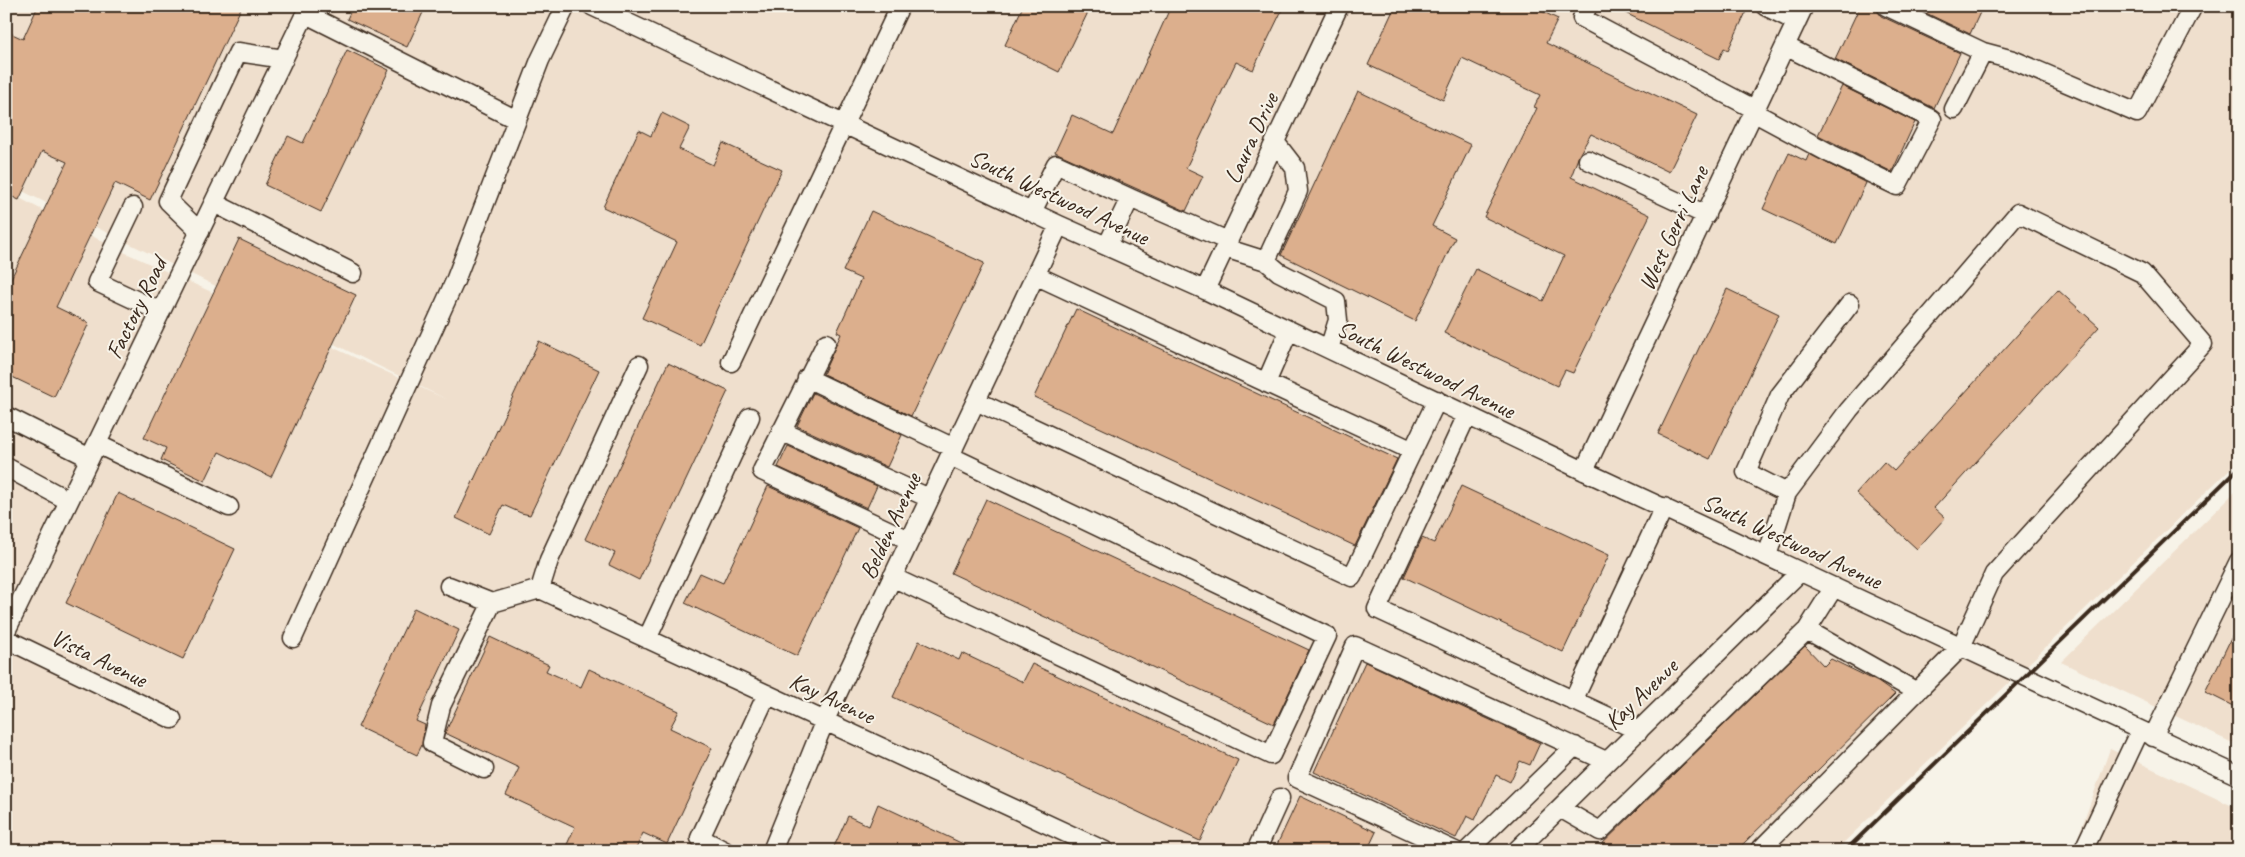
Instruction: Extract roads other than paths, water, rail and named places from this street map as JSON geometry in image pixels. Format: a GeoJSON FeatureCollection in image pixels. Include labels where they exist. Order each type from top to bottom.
{"type":"FeatureCollection","features":[{"type":"Feature","properties":{"kind":"street"},"geometry":{"type":"LineString","coordinates":[[293,638],[455,280],[540,60],[566,6]]}},
{"type":"Feature","properties":{"kind":"street","name":"South Westwood Avenue"},"geometry":{"type":"LineString","coordinates":[[592,6],[1032,212],[1205,290],[1584,471],[2239,776]]}},
{"type":"Feature","properties":{"kind":"street"},"geometry":{"type":"LineString","coordinates":[[731,362],[900,6]]}},
{"type":"Feature","properties":{"kind":"street","name":"Laura Drive"},"geometry":{"type":"LineString","coordinates":[[1205,290],[1339,6]]}},
{"type":"Feature","properties":{"kind":"street"},"geometry":{"type":"LineString","coordinates":[[1588,6],[1582,18],[1831,154],[1897,186],[1932,119],[1785,46]]}},
{"type":"Feature","properties":{"kind":"street"},"geometry":{"type":"LineString","coordinates":[[1765,6],[1797,22]]}},
{"type":"Feature","properties":{"kind":"street","name":"West Gerri Lane"},"geometry":{"type":"LineString","coordinates":[[1584,471],[1804,6]]}},
{"type":"Feature","properties":{"kind":"street"},"geometry":{"type":"LineString","coordinates":[[1886,6],[1983,52],[2013,60],[2137,114],[2194,6]]}},
{"type":"Feature","properties":{"kind":"street"},"geometry":{"type":"LineString","coordinates":[[307,10],[517,120]]}},
{"type":"Feature","properties":{"kind":"street","name":"Factory Road"},"geometry":{"type":"LineString","coordinates":[[6,631],[307,10]]}},
{"type":"Feature","properties":{"kind":"street"},"geometry":{"type":"LineString","coordinates":[[200,232],[168,201],[238,52],[284,59]]}},
{"type":"Feature","properties":{"kind":"street"},"geometry":{"type":"LineString","coordinates":[[1954,109],[1983,52]]}},
{"type":"Feature","properties":{"kind":"street"},"geometry":{"type":"LineString","coordinates":[[1266,261],[1298,191],[1295,168],[1275,142]]}},
{"type":"Feature","properties":{"kind":"street"},"geometry":{"type":"LineString","coordinates":[[1588,160],[1706,215]]}},
{"type":"Feature","properties":{"kind":"street"},"geometry":{"type":"LineString","coordinates":[[1032,212],[1056,164],[1130,198],[1226,245],[1266,261],[1279,272],[1336,301],[1338,320],[1329,349]]}},
{"type":"Feature","properties":{"kind":"street"},"geometry":{"type":"LineString","coordinates":[[1107,246],[1130,198]]}},
{"type":"Feature","properties":{"kind":"street"},"geometry":{"type":"LineString","coordinates":[[214,203],[353,272]]}},
{"type":"Feature","properties":{"kind":"street"},"geometry":{"type":"LineString","coordinates":[[133,207],[97,282],[161,312]]}},
{"type":"Feature","properties":{"kind":"street"},"geometry":{"type":"LineString","coordinates":[[1759,851],[1962,647],[1994,574],[2203,344],[2142,273],[2018,213],[1849,410],[1787,493],[1766,556]]}},
{"type":"Feature","properties":{"kind":"street","name":"Belden Avenue"},"geometry":{"type":"LineString","coordinates":[[772,851],[825,720],[1059,224]]}},
{"type":"Feature","properties":{"kind":"street"},"geometry":{"type":"LineString","coordinates":[[1035,275],[1413,451]]}},
{"type":"Feature","properties":{"kind":"street"},"geometry":{"type":"LineString","coordinates":[[1787,493],[1746,472],[1780,395],[1850,304]]}},
{"type":"Feature","properties":{"kind":"street"},"geometry":{"type":"LineString","coordinates":[[1266,383],[1289,330]]}},
{"type":"Feature","properties":{"kind":"street"},"geometry":{"type":"LineString","coordinates":[[826,343],[762,471],[909,540]]}},
{"type":"Feature","properties":{"kind":"street"},"geometry":{"type":"LineString","coordinates":[[449,586],[492,603],[540,589],[549,560],[639,365]]}},
{"type":"Feature","properties":{"kind":"street"},"geometry":{"type":"LineString","coordinates":[[807,378],[952,452],[1327,636],[1271,755],[892,577]]}},
{"type":"Feature","properties":{"kind":"street"},"geometry":{"type":"LineString","coordinates":[[976,401],[1352,577],[1437,400]]}},
{"type":"Feature","properties":{"kind":"street"},"geometry":{"type":"LineString","coordinates":[[1467,415],[1377,609],[1638,731]]}},
{"type":"Feature","properties":{"kind":"street"},"geometry":{"type":"LineString","coordinates":[[6,416],[229,507]]}},
{"type":"Feature","properties":{"kind":"street"},"geometry":{"type":"LineString","coordinates":[[647,639],[750,417]]}},
{"type":"Feature","properties":{"kind":"street"},"geometry":{"type":"LineString","coordinates":[[781,431],[929,498]]}},
{"type":"Feature","properties":{"kind":"street"},"geometry":{"type":"LineString","coordinates":[[6,467],[69,501]]}},
{"type":"Feature","properties":{"kind":"street"},"geometry":{"type":"LineString","coordinates":[[1573,702],[1664,507]]}},
{"type":"Feature","properties":{"kind":"street"},"geometry":{"type":"LineString","coordinates":[[2083,851],[2239,561]]}},
{"type":"Feature","properties":{"kind":"street","name":"Kay Avenue"},"geometry":{"type":"LineString","coordinates":[[1516,851],[1606,760],[1800,572]]}},
{"type":"Feature","properties":{"kind":"street"},"geometry":{"type":"LineString","coordinates":[[1560,808],[1600,831],[1807,630],[1834,587]]}},
{"type":"Feature","properties":{"kind":"street","name":"Kay Avenue"},"geometry":{"type":"LineString","coordinates":[[540,589],[1105,851]]}},
{"type":"Feature","properties":{"kind":"street"},"geometry":{"type":"LineString","coordinates":[[484,769],[432,743],[441,706],[492,603]]}},
{"type":"Feature","properties":{"kind":"street"},"geometry":{"type":"LineString","coordinates":[[1807,630],[1917,692]]}},
{"type":"Feature","properties":{"kind":"street","name":"Vista Avenue"},"geometry":{"type":"LineString","coordinates":[[6,639],[172,719]]}},
{"type":"Feature","properties":{"kind":"street"},"geometry":{"type":"LineString","coordinates":[[1455,851],[1297,778],[1356,646],[1606,760]]}},
{"type":"Feature","properties":{"kind":"street"},"geometry":{"type":"LineString","coordinates":[[725,851],[700,838],[767,694]]}},
{"type":"Feature","properties":{"kind":"street"},"geometry":{"type":"LineString","coordinates":[[1467,851],[1575,746]]}},
{"type":"Feature","properties":{"kind":"street"},"geometry":{"type":"LineString","coordinates":[[1256,851],[1280,798]]}},
{"type":"Feature","properties":{"kind":"railway"},"geometry":{"type":"LineString","coordinates":[[1845,851],[2239,468]]}}]}
